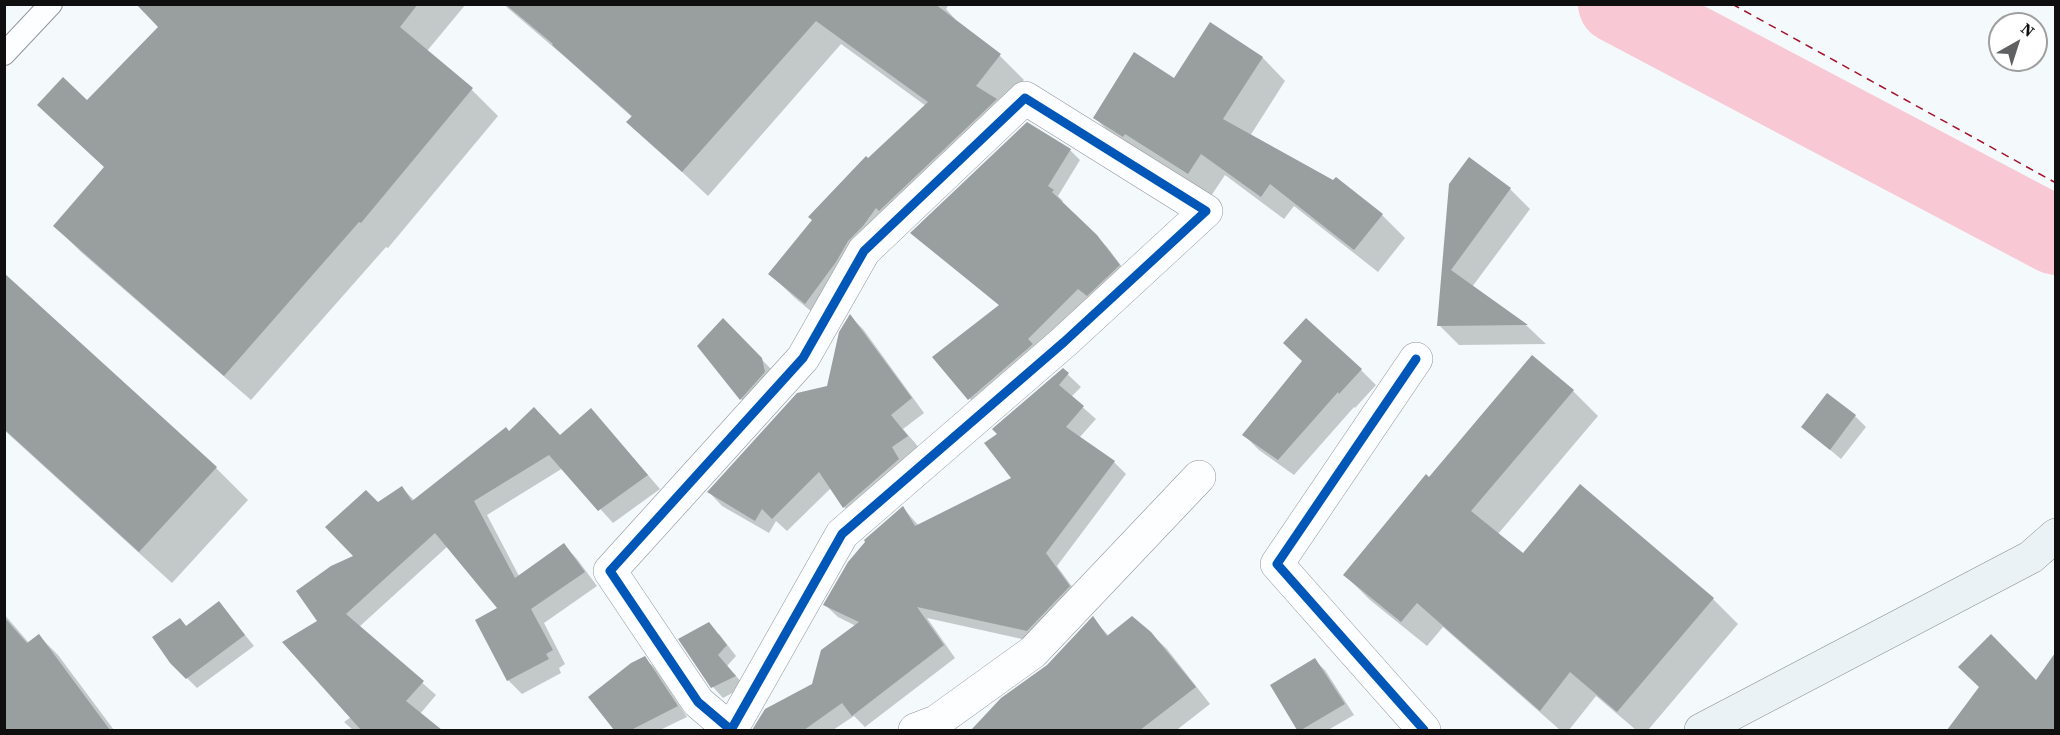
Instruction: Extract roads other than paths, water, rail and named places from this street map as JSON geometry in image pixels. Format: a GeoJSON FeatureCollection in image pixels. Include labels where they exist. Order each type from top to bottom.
{"type":"FeatureCollection","features":[{"type":"Feature","properties":{"kind":"street"},"geometry":{"type":"LineString","coordinates":[[1025,98],[1206,211],[1065,342],[842,534],[731,730],[698,702],[610,571],[803,358],[864,250],[1025,98]]}},
{"type":"Feature","properties":{"kind":"street"},"geometry":{"type":"LineString","coordinates":[[1416,359],[1277,564],[1424,730]]}},
{"type":"Feature","properties":{"kind":"street"},"geometry":{"type":"LineString","coordinates":[[915,730],[936,722],[1033,652],[1199,477]]}},
{"type":"Feature","properties":{"kind":"street"},"geometry":{"type":"LineString","coordinates":[[1701,730],[2031,557],[2055,535]]}},
{"type":"Feature","properties":{"kind":"lane"},"geometry":{"type":"LineString","coordinates":[[4,54],[51,4]]}},
{"type":"Feature","properties":{"kind":"waterway"},"geometry":{"type":"LineString","coordinates":[[1617,4],[2056,236]]}}]}
